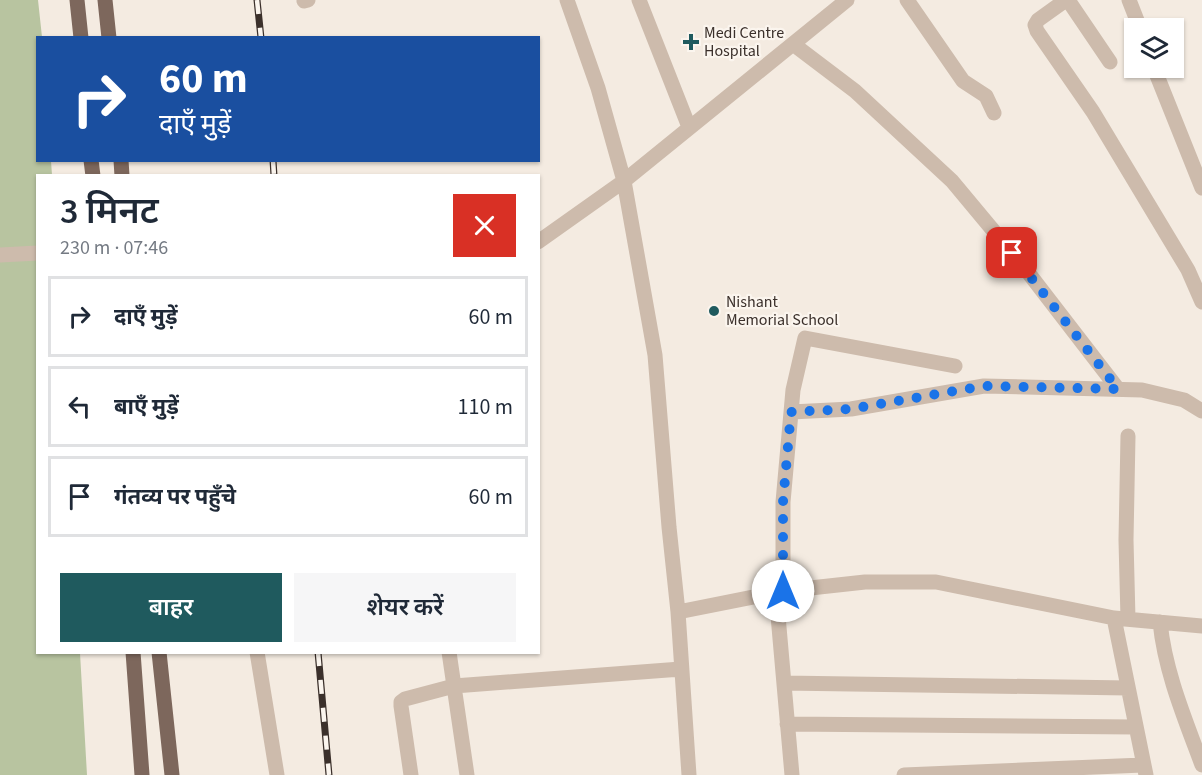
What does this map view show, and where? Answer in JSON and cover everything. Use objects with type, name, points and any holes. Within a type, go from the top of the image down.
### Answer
[{"type":"main road","points":[[77,0],[81,36]]},
{"type":"main road","points":[[105,0],[109,36]]},
{"type":"main road","points":[[133,654],[142,775]]},
{"type":"main road","points":[[159,654],[172,775]]},
{"type":"street","points":[[567,0],[598,88],[624,181],[655,355],[678,612],[689,775]]},
{"type":"street","points":[[639,0],[689,127]]},
{"type":"street","points":[[540,241],[624,181],[847,0]]},
{"type":"street","points":[[907,0],[963,81],[986,96],[994,113]]},
{"type":"street","points":[[1110,62],[1067,0],[1038,20],[1035,25],[1093,112],[1188,270],[1202,302]]},
{"type":"street","points":[[1129,0],[1136,18]]},
{"type":"street","points":[[793,44],[855,91],[952,181],[1027,271],[1118,389]]},
{"type":"street","points":[[1158,78],[1202,188]]},
{"type":"street","points":[[0,255],[36,253]]},
{"type":"street","points":[[792,775],[784,683],[780,592],[783,502],[793,390],[805,338],[955,366]]},
{"type":"street","points":[[791,412],[851,409],[984,386],[1142,390],[1184,400],[1202,411]]},
{"type":"street","points":[[904,775],[1144,770],[1128,688],[1121,618],[1126,540],[1128,436]]},
{"type":"street","points":[[678,612],[780,592],[865,582],[936,582],[1121,618],[1202,626]]},
{"type":"street","points":[[1160,622],[1162,645],[1180,706],[1202,765]]},
{"type":"street","points":[[257,654],[277,775]]},
{"type":"street","points":[[449,654],[467,775]]},
{"type":"street","points":[[411,775],[401,702],[405,699],[454,686],[681,669]]},
{"type":"street","points":[[784,683],[1128,688]]},
{"type":"street","points":[[787,724],[1136,727]]},
{"type":"green space","points":[[0,0],[38,0],[42,36],[36,36],[36,162],[51,162],[52,174],[36,174],[36,654],[80,654],[87,775],[0,775]]},
{"type":"railway","points":[[257,0],[261,36]]},
{"type":"railway","points":[[273,162],[274,174]]},
{"type":"railway","points":[[318,654],[329,775]]},
{"type":"place","name":"Medi Centre Hospital","points":[[691,42]]},
{"type":"place","name":"Nishant Memorial School","points":[[714,311]]},
{"type":"route","points":[[783,591],[783,502],[791,412],[851,409],[984,386],[1118,389],[1012,253]]}]
